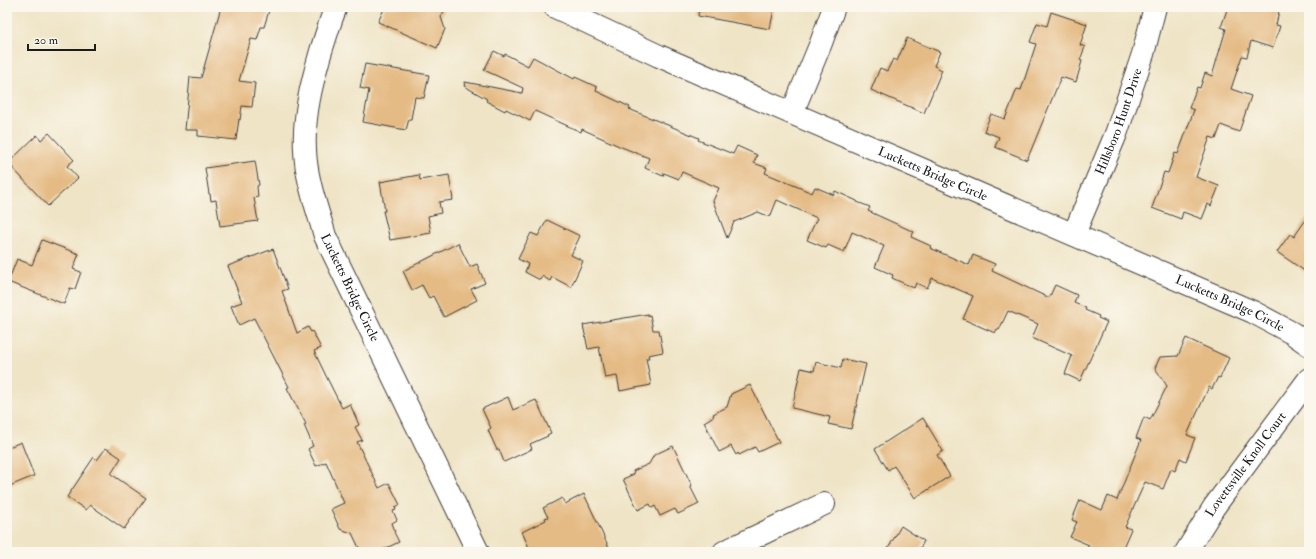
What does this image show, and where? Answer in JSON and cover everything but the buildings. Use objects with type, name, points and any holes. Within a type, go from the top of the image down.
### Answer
[{"type":"street","name":"Lucketts Bridge Circle","points":[[336,7],[331,19],[312,84],[306,117],[305,150],[312,194],[325,236],[478,552]]},
{"type":"street","name":"Lucketts Bridge Circle","points":[[555,7],[659,56],[1253,312],[1292,333],[1309,345]]},
{"type":"street","points":[[792,113],[834,7]]},
{"type":"street","name":"Hillsboro Hunt Drive","points":[[1074,234],[1116,134],[1143,54],[1155,7]]},
{"type":"street","name":"Lovettsville Knoll Court","points":[[1186,552],[1214,507],[1309,379]]},
{"type":"street","points":[[724,552],[824,504]]}]
